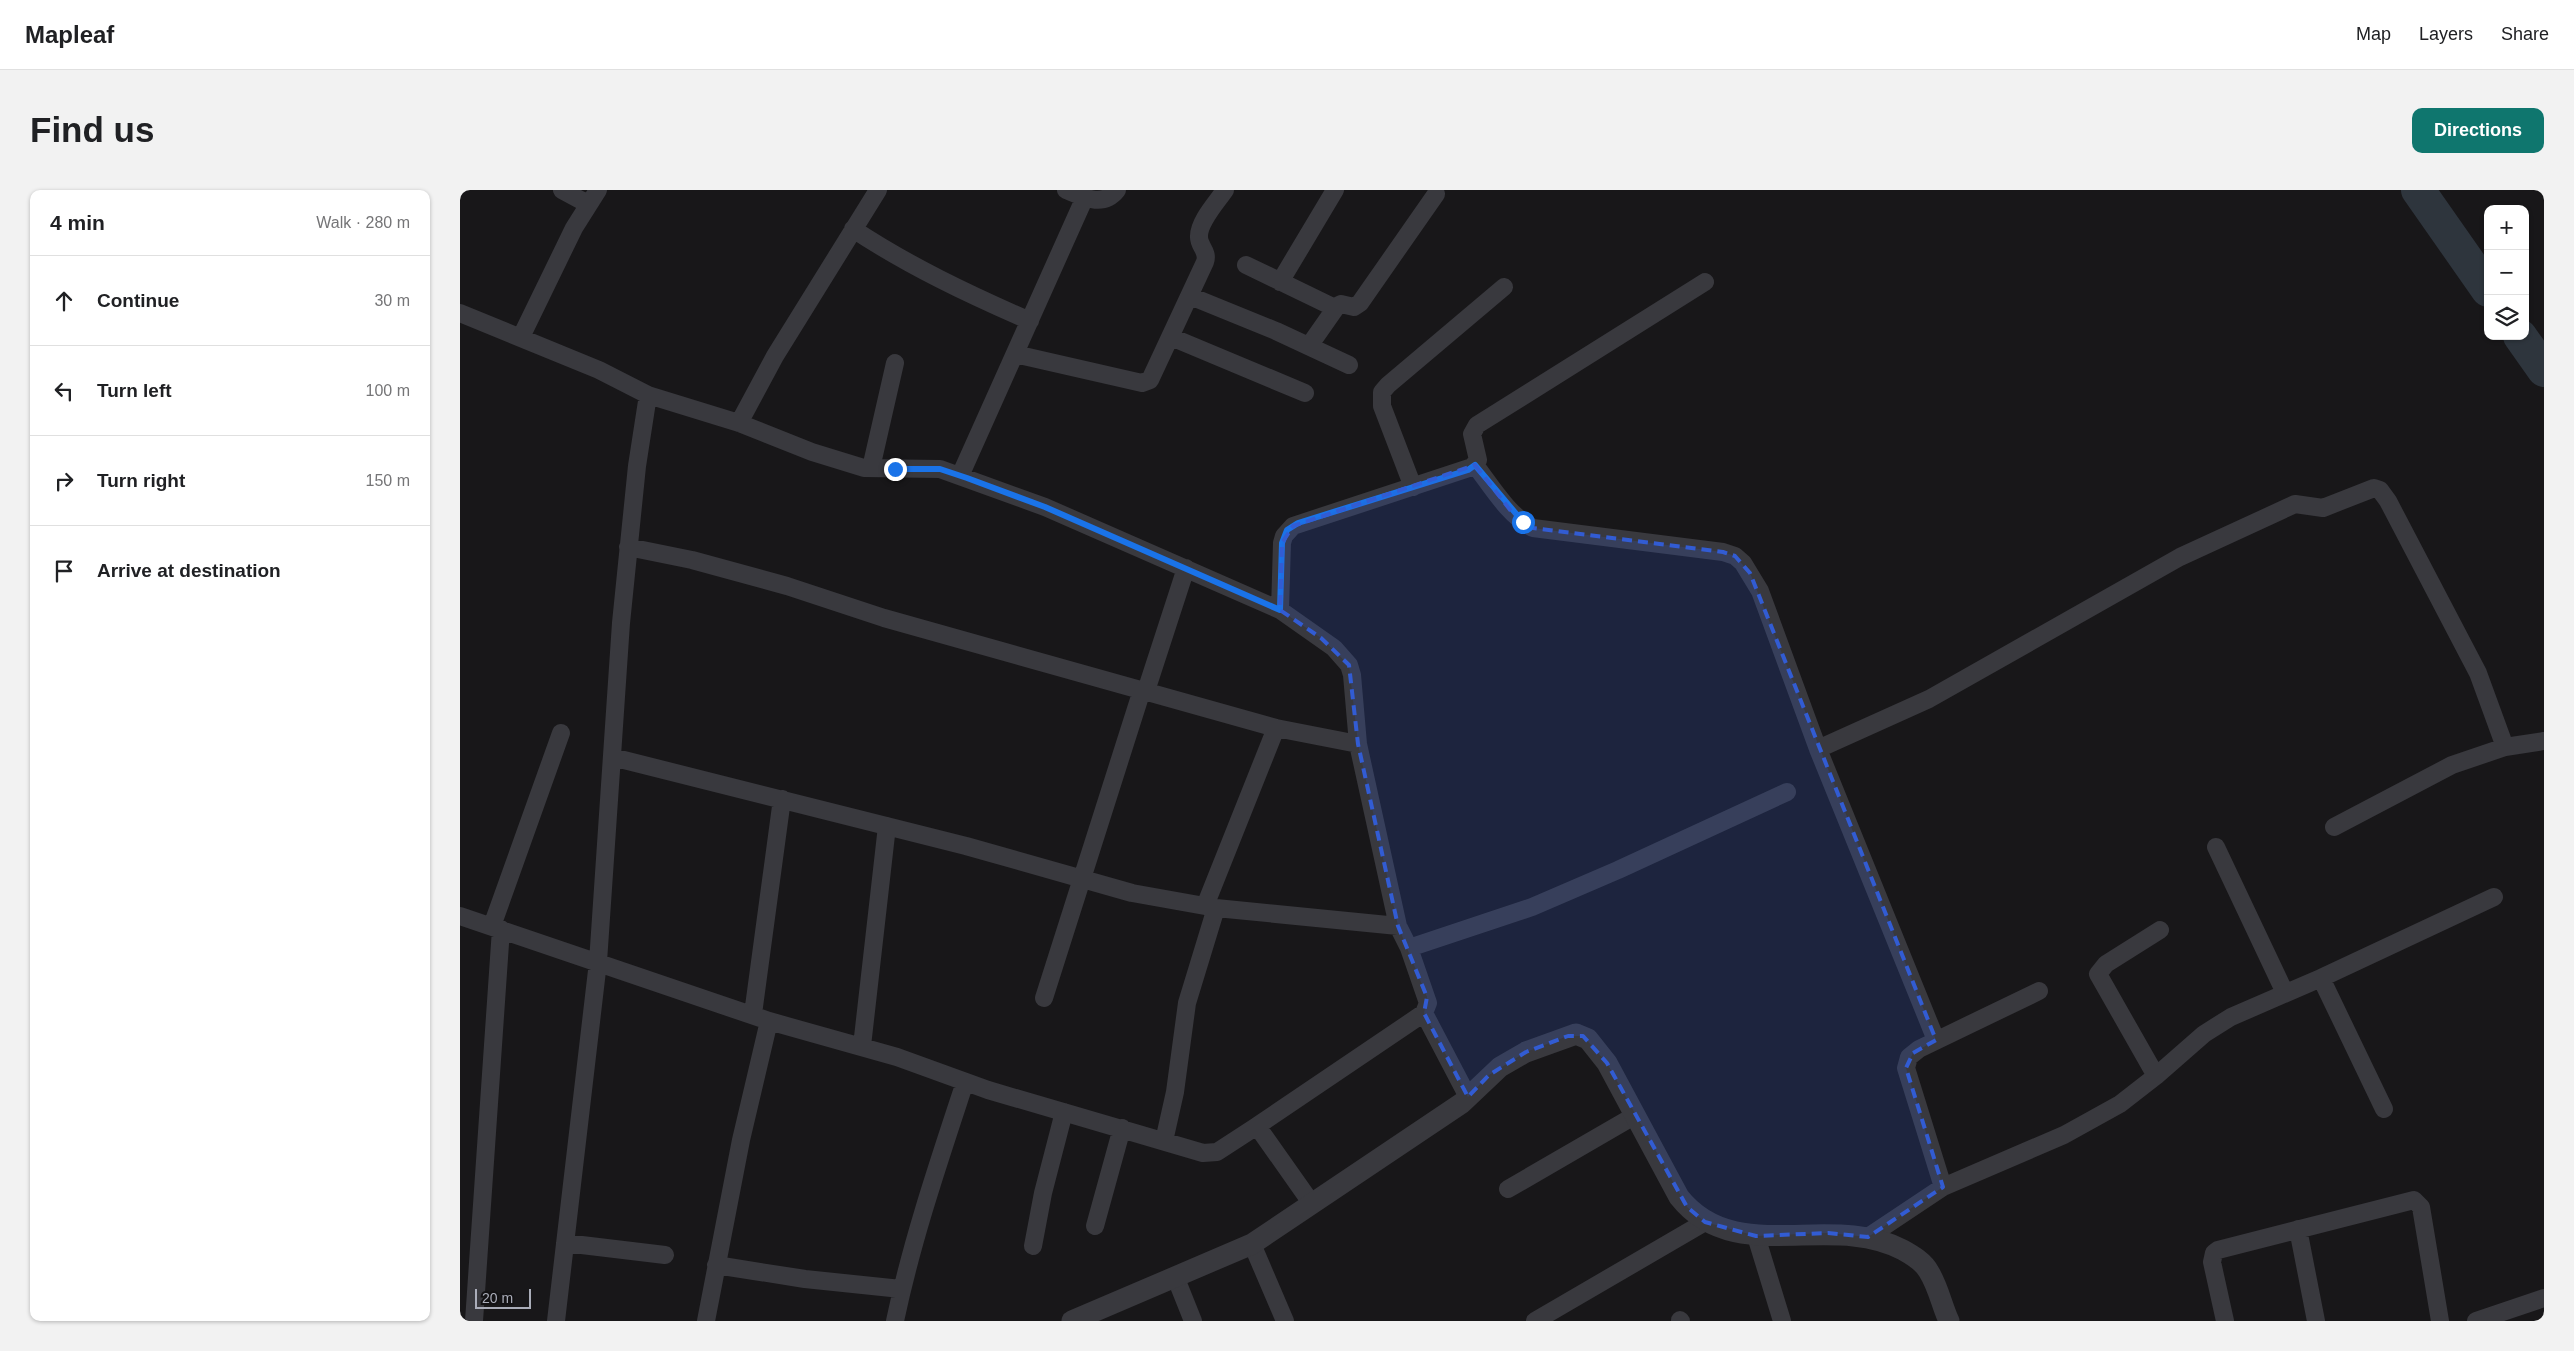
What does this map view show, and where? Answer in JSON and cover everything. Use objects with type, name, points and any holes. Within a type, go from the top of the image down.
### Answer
[{"type":"street","points":[[521,337],[593,197],[562,190]]},
{"type":"street","points":[[739,423],[775,356],[878,190]]},
{"type":"street","points":[[1066,190],[1085,198],[1100,201],[1106,200],[1117,190]]},
{"type":"street","points":[[1015,354],[1145,383],[1153,376],[1206,258],[1199,241],[1199,233],[1224,190]]},
{"type":"street","points":[[1280,282],[1335,190]]},
{"type":"street","points":[[1309,346],[1335,308],[1341,304],[1354,307],[1360,303],[1436,194]]},
{"type":"street","points":[[960,476],[1085,198]]},
{"type":"street","points":[[853,229],[889,253],[953,287],[1030,321]]},
{"type":"street","points":[[1246,265],[1335,308]]},
{"type":"street","points":[[1280,610],[1282,543],[1287,530],[1298,523],[1468,470],[1475,465],[1478,458],[1472,434],[1477,425],[1705,282]]},
{"type":"street","points":[[1413,487],[1382,406],[1382,392],[1504,286]]},
{"type":"street","points":[[1190,296],[1309,346],[1349,365]]},
{"type":"street","points":[[460,313],[599,370],[648,395],[739,423],[812,452],[871,468],[921,467],[940,469],[1045,507],[1280,610],[1321,638],[1349,665],[1358,744],[1398,926],[1409,948],[1428,1003],[1424,1013],[1257,1126],[1217,1152],[1210,1154],[965,1082],[862,1046],[761,1017],[460,916]]},
{"type":"street","points":[[1171,337],[1305,393]]},
{"type":"street","points":[[871,468],[895,363]]},
{"type":"street","points":[[556,1321],[598,962],[628,547],[636,466],[648,395]]},
{"type":"street","points":[[1475,465],[1512,511],[1523,522],[1534,528],[1723,552],[1739,559],[1760,591],[1818,749],[1936,1040]]},
{"type":"street","points":[[1818,749],[1929,699],[2180,557],[2295,504],[2323,508],[2374,488],[2380,490],[2388,501],[2478,673],[2505,747]]},
{"type":"street","points":[[628,547],[692,560],[768,581],[893,620],[1276,728],[1358,744]]},
{"type":"street","points":[[1044,998],[1080,879],[1186,568]]},
{"type":"street","points":[[1164,1141],[1176,1092],[1187,1002],[1210,907],[1276,728]]},
{"type":"street","points":[[474,1321],[497,928],[561,733]]},
{"type":"street","points":[[2334,827],[2452,765],[2505,747],[2544,742]]},
{"type":"street","points":[[612,757],[887,826],[1132,893],[1210,907],[1398,926]]},
{"type":"street","points":[[1409,948],[1532,907],[1618,870],[1787,792]]},
{"type":"street","points":[[706,1321],[761,1017],[782,799]]},
{"type":"street","points":[[862,1046],[887,826]]},
{"type":"street","points":[[2216,847],[2285,993]]},
{"type":"street","points":[[1868,1237],[1943,1187],[2064,1136],[2120,1104],[2156,1076],[2204,1034],[2231,1017],[2321,978],[2494,897]]},
{"type":"street","points":[[2156,1076],[2098,974],[2106,964],[2160,930]]},
{"type":"street","points":[[2321,978],[2384,1109]]},
{"type":"street","points":[[1943,1187],[1906,1068],[1908,1057],[1913,1052],[1936,1040],[2039,991]]},
{"type":"street","points":[[1424,1013],[1468,1097]]},
{"type":"street","points":[[1072,1321],[1252,1244],[1468,1097],[1489,1075],[1526,1052],[1576,1034],[1588,1040],[1607,1062],[1634,1116],[1679,1197],[1705,1222],[1756,1236],[1828,1233],[1868,1237],[1891,1244],[1922,1263],[1929,1272],[1949,1321]]},
{"type":"street","points":[[895,1321],[901,1289],[932,1183],[965,1082]]},
{"type":"street","points":[[1032,1246],[1043,1193],[1064,1112]]},
{"type":"street","points":[[1508,1189],[1634,1116]]},
{"type":"street","points":[[1257,1126],[1312,1204]]},
{"type":"street","points":[[1095,1226],[1122,1128]]},
{"type":"street","points":[[2225,1321],[2213,1274],[2212,1262],[2214,1253],[2223,1248],[2411,1201],[2417,1201],[2421,1207],[2440,1321]]},
{"type":"street","points":[[1535,1320],[1705,1222]]},
{"type":"street","points":[[2298,1229],[2316,1321]]},
{"type":"street","points":[[1756,1236],[1782,1321]]},
{"type":"street","points":[[565,1243],[665,1255]]},
{"type":"street","points":[[1252,1244],[1285,1321]]},
{"type":"street","points":[[716,1265],[804,1279],[901,1289]]},
{"type":"street","points":[[1175,1276],[1193,1321]]},
{"type":"street","points":[[2476,1321],[2544,1298]]},
{"type":"highlighted area","points":[[1475,465],[1511,511],[1533,528],[1723,552],[1735,556],[1750,573],[1936,1040],[1913,1053],[1906,1068],[1943,1187],[1868,1237],[1828,1233],[1756,1236],[1705,1222],[1687,1207],[1607,1063],[1583,1036],[1568,1036],[1526,1052],[1489,1075],[1468,1097],[1424,1013],[1427,997],[1398,926],[1358,744],[1349,665],[1321,638],[1280,610],[1282,543],[1293,526]]},
{"type":"waterway","points":[[2418,190],[2484,284]]},
{"type":"waterway","points":[[2523,340],[2544,370]]},
{"type":"route","points":[[895,469],[921,467],[940,469],[967,478],[1045,507],[1280,610],[1282,543],[1287,530],[1298,523],[1468,470],[1475,465],[1523,522]]}]
